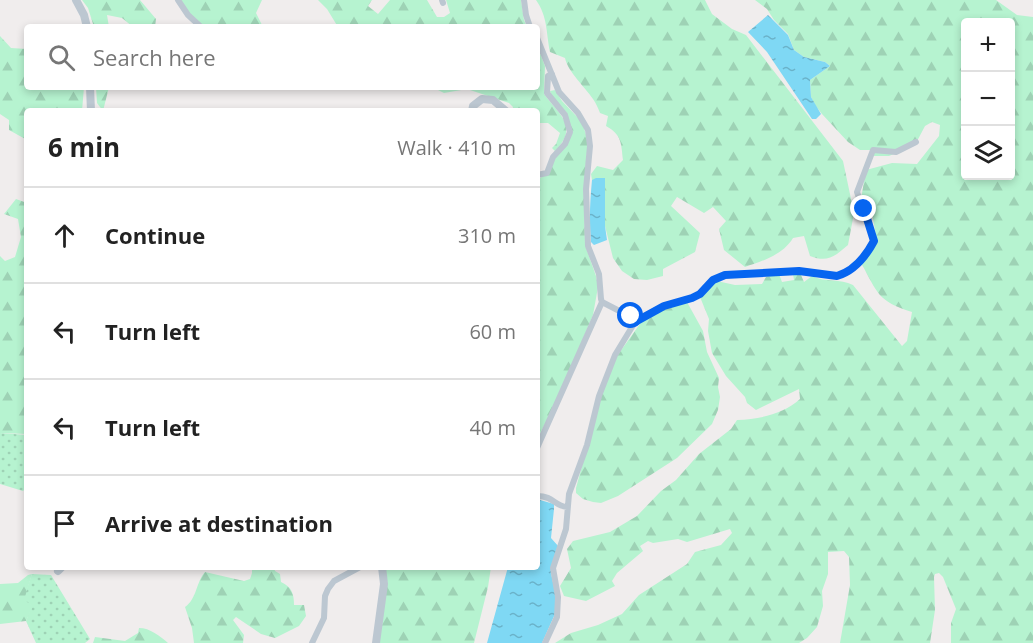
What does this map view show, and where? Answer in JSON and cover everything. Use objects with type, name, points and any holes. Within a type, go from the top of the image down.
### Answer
[{"type":"street","points":[[76,0],[86,24]]},
{"type":"street","points":[[178,0],[188,15],[198,24]]},
{"type":"street","points":[[524,0],[530,24]]},
{"type":"street","points":[[540,45],[560,92],[579,113],[588,130],[590,146],[586,189],[588,246],[599,274],[602,302],[540,441]]},
{"type":"street","points":[[540,174],[547,173],[553,158],[565,144],[570,132],[565,115],[547,93],[548,76],[552,74]]},
{"type":"street","points":[[90,90],[91,108]]},
{"type":"street","points":[[474,108],[477,102],[487,99],[500,104],[503,108]]},
{"type":"street","points":[[544,643],[557,617],[558,597],[554,568],[564,538],[569,494],[607,375],[618,349],[635,322],[664,306],[700,294],[713,280],[725,275],[799,271],[837,276],[843,274],[858,264],[874,241],[858,192],[873,150],[896,152],[916,142]]},
{"type":"street","points":[[602,302],[631,316],[635,322]]},
{"type":"street","points":[[540,496],[548,496],[561,507],[567,507]]},
{"type":"street","points":[[312,643],[324,618],[325,596],[328,589],[334,581],[354,570]]},
{"type":"street","points":[[376,643],[384,584],[382,570]]},
{"type":"green space","points":[[82,0],[140,0],[156,19],[155,24],[129,24],[122,18],[107,15],[108,24],[93,24],[88,8]]},
{"type":"green space","points":[[181,0],[262,0],[256,13],[262,24],[199,24]]},
{"type":"green space","points":[[318,0],[372,0],[368,6],[378,14],[390,0],[427,0],[437,17],[444,17],[450,13],[446,0],[521,0],[526,24],[336,24]]},
{"type":"green space","points":[[536,0],[705,0],[712,14],[732,29],[746,35],[843,161],[854,213],[848,245],[835,255],[822,259],[810,256],[804,236],[793,238],[778,253],[745,267],[724,250],[719,229],[726,221],[713,207],[704,213],[677,197],[671,206],[700,233],[695,252],[663,269],[663,276],[647,280],[634,279],[622,271],[613,258],[605,226],[605,179],[592,180],[591,174],[597,166],[613,170],[623,160],[620,140],[606,126],[608,116],[600,113],[565,58],[550,52],[545,19]]},
{"type":"green space","points":[[755,0],[996,0],[1017,15],[1033,17],[1033,643],[951,643],[951,623],[956,609],[943,577],[939,573],[934,577],[935,610],[930,643],[840,643],[850,585],[849,557],[844,551],[828,552],[828,574],[822,591],[823,606],[817,627],[799,643],[555,643],[571,633],[598,625],[622,614],[639,595],[687,564],[695,552],[721,545],[732,533],[730,529],[687,542],[678,539],[653,543],[648,541],[640,546],[643,551],[617,573],[612,581],[615,586],[586,601],[564,596],[560,586],[571,568],[567,549],[573,541],[610,532],[637,516],[661,491],[676,480],[699,454],[731,429],[737,420],[771,415],[800,399],[799,389],[756,410],[747,403],[745,397],[726,376],[712,353],[708,331],[709,319],[700,297],[717,281],[735,285],[762,284],[766,277],[779,274],[782,282],[794,280],[793,274],[801,275],[804,282],[812,276],[848,283],[853,285],[902,346],[907,341],[912,312],[885,300],[875,289],[861,263],[877,241],[872,213],[861,199],[866,170],[892,163],[917,164],[939,136],[940,125],[932,122],[925,126],[915,145],[889,156],[874,156],[870,150],[860,150],[848,142],[822,114],[811,97],[810,80],[830,66],[825,62],[804,57],[794,50],[788,34],[767,9]]},
{"type":"green space","points":[[0,36],[11,48],[24,49],[24,90],[84,90],[82,108],[24,108],[24,138],[9,130],[9,120],[0,114]]},
{"type":"green space","points":[[540,53],[545,66],[544,94],[561,115],[566,128],[566,135],[555,151],[552,148],[560,133],[548,123],[540,123],[540,108],[513,108],[509,103],[470,90],[540,90]]},
{"type":"green space","points":[[96,90],[108,90],[104,108],[97,103]]},
{"type":"green space","points":[[438,90],[461,90],[444,93]]},
{"type":"green space","points":[[555,90],[582,122],[588,141],[584,185],[585,245],[598,287],[593,315],[540,434],[540,178],[549,173],[553,159],[567,145],[567,113],[550,91]]},
{"type":"green space","points":[[16,199],[24,202],[24,434],[0,433],[0,256],[5,261],[15,257],[21,237],[18,219],[4,214]]},
{"type":"green space","points":[[687,302],[703,331],[707,352],[719,378],[720,397],[712,424],[677,458],[618,496],[601,503],[583,499],[576,493],[576,488],[601,396],[617,356],[642,321],[664,309]]},
{"type":"green space","points":[[0,433],[24,435],[24,490],[0,484]]},
{"type":"green space","points":[[252,570],[275,570],[280,574],[281,582],[292,591],[294,605],[304,605],[306,616],[299,626],[275,638],[261,634],[236,617],[233,620],[244,635],[243,643],[194,643],[185,607],[192,600],[205,572],[244,581],[250,579]]},
{"type":"green space","points":[[385,570],[491,570],[474,643],[379,643]]},
{"type":"green space","points":[[32,574],[51,575],[90,639],[85,643],[36,643],[26,621],[32,606],[23,600]]},
{"type":"green space","points":[[32,574],[24,600],[33,606],[26,621],[0,624],[0,584],[18,583]]},
{"type":"green space","points":[[139,628],[151,631],[168,643],[93,643],[95,637],[125,641],[138,633]]},
{"type":"water","points":[[768,15],[788,35],[794,50],[804,57],[825,62],[830,66],[810,80],[811,97],[821,114],[816,119],[812,119],[767,52],[748,32]]},
{"type":"water","points":[[605,178],[607,240],[594,245],[591,242],[590,211],[592,180]]},
{"type":"water","points":[[540,500],[554,504],[551,538],[559,547],[551,573],[556,596],[555,614],[542,643],[487,643],[507,570],[540,570]]},
{"type":"route","points":[[631,316],[635,322],[664,306],[692,298],[700,294],[707,284],[725,275],[799,271],[837,276],[843,274],[858,264],[874,241],[864,209]]}]
